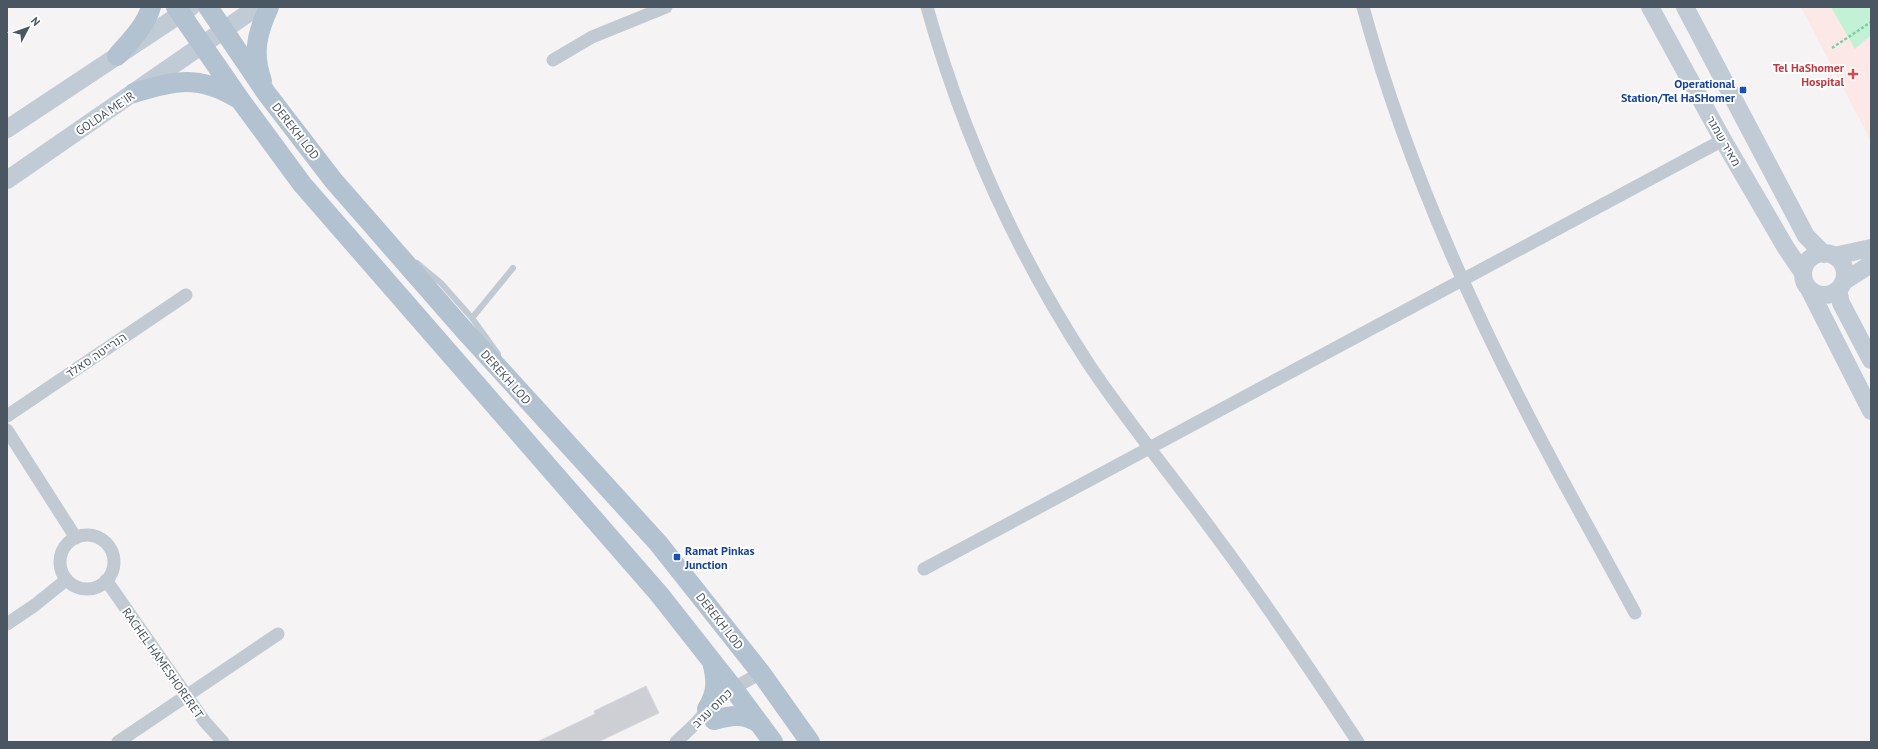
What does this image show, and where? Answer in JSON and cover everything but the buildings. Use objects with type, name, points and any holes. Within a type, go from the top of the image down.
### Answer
[{"type":"main road","points":[[117,56],[138,33],[151,7]]},
{"type":"main road","name":"DEREKH LOD","points":[[208,7],[223,32],[267,94],[333,180],[522,393],[658,543],[761,672],[810,742]]},
{"type":"main road","points":[[267,94],[256,64],[259,27],[269,7]]},
{"type":"main road","points":[[183,9],[202,46],[302,184],[659,594],[737,693],[773,742]]},
{"type":"main road","points":[[134,93],[161,84],[186,81],[204,83],[223,90],[241,101]]},
{"type":"main road","points":[[711,661],[716,684],[711,715],[743,716],[750,718],[761,725]]},
{"type":"street","name":"GOLDA ME'IR","points":[[7,180],[223,32],[257,7]]},
{"type":"street","points":[[553,60],[592,38],[666,7]]},
{"type":"street","points":[[927,7],[948,77],[971,136],[1000,203],[1069,332],[1089,364],[1148,448],[1215,534],[1243,573],[1302,657],[1358,742]]},
{"type":"street","points":[[1363,7],[1400,127],[1435,217],[1463,280],[1524,408],[1635,613]]},
{"type":"street","name":"מאיר שמגר","points":[[1650,7],[1723,140],[1806,281],[1871,411]]},
{"type":"street","points":[[1685,7],[1806,236],[1843,268],[1840,286],[1841,303],[1871,360]]},
{"type":"street","points":[[7,129],[117,56],[183,9]]},
{"type":"street","points":[[924,569],[1723,140]]},
{"type":"street","points":[[1871,248],[1829,255],[1818,254],[1807,261],[1806,281],[1814,293],[1826,295],[1871,264]]},
{"type":"street","name":"הנרייטה סאלד","points":[[7,416],[186,294]]},
{"type":"street","points":[[7,430],[76,538]]},
{"type":"street","points":[[88,535],[99,538],[107,544],[112,553],[113,564],[110,574],[106,580],[95,588],[85,589],[74,586],[66,580],[61,571],[60,560],[63,550],[69,542],[76,538],[88,535]]},
{"type":"street","points":[[7,624],[35,605],[66,580]]},
{"type":"street","name":"RACHEL HAMESHORERET","points":[[106,580],[186,696],[205,722],[223,742]]},
{"type":"street","points":[[118,742],[278,634]]},
{"type":"street","name":"כמוס עגיב","points":[[679,742],[761,672]]},
{"type":"street","name":"כמוס עגיב","points":[[676,742],[694,726],[711,715]]},
{"type":"lane","points":[[382,236],[404,251]]},
{"type":"lane","points":[[410,256],[440,283],[472,318],[503,361]]},
{"type":"lane","points":[[472,318],[513,268]]},
{"type":"lane","points":[[507,367],[522,393]]},
{"type":"path","points":[[1832,48],[1871,22]]},
{"type":"shaded area","name":"Tel HaShomer Hospital","points":[[1801,7],[1871,7],[1871,141]]},
{"type":"green space","points":[[1831,7],[1871,7],[1871,35],[1855,49]]},
{"type":"place","name":"Tel HaShomer Hospital","points":[[1853,74]]},
{"type":"place","name":"Operational Station/Tel HaSHomer","points":[[1743,90]]},
{"type":"place","name":"Ramat Pinkas Junction","points":[[677,557]]}]
